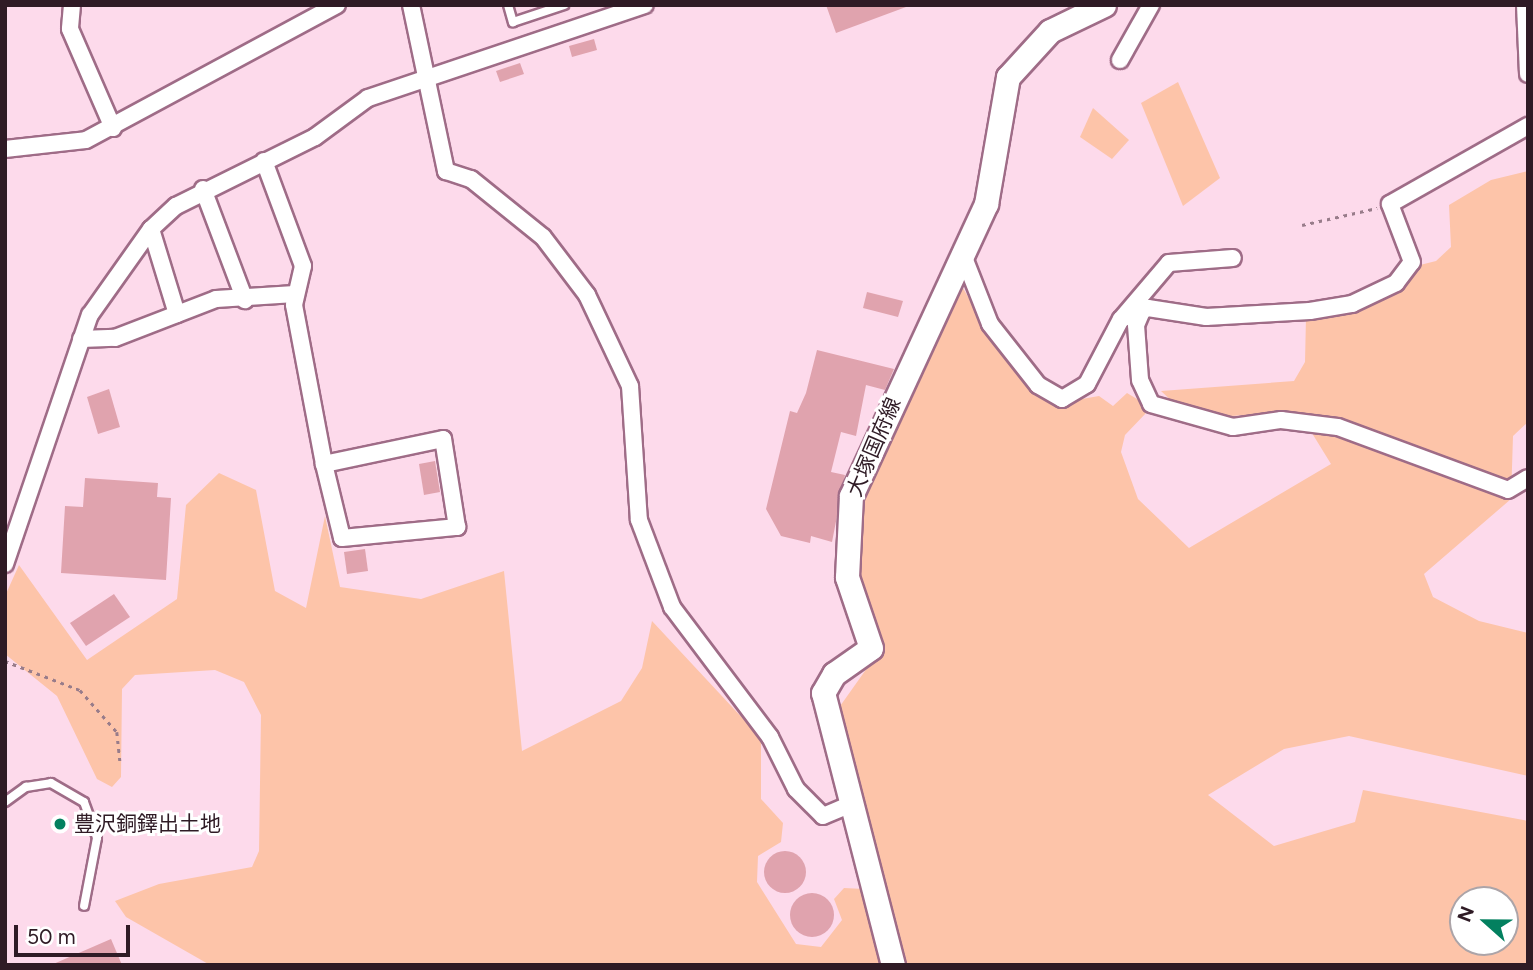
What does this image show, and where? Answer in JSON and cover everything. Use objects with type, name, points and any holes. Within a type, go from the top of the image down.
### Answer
[{"type":"main road","name":"大塚国府線","points":[[894,965],[823,693],[834,674],[872,648],[847,577],[845,524],[860,471],[986,204],[1008,77],[1051,31],[1104,5]]},
{"type":"street","points":[[72,5],[70,29],[113,128]]},
{"type":"street","points":[[5,149],[74,144],[113,128],[337,5]]},
{"type":"street","points":[[5,564],[80,339],[151,229],[202,189],[330,128],[368,98],[428,73],[645,5]]},
{"type":"street","points":[[1120,61],[1151,5]]},
{"type":"street","points":[[1525,5],[1528,74]]},
{"type":"street","points":[[414,7],[446,171],[471,179],[543,237],[587,295],[629,386],[639,520],[672,607],[769,737],[796,789],[823,816],[851,804]]},
{"type":"street","points":[[1121,319],[1158,307],[1206,317],[1352,304],[1396,283],[1412,262],[1390,204],[1528,126]]},
{"type":"street","points":[[264,161],[303,266],[295,294],[324,464],[342,538],[457,527],[443,439],[324,464]]},
{"type":"street","points":[[202,189],[245,300]]},
{"type":"street","points":[[151,229],[177,314]]},
{"type":"street","points":[[963,256],[990,324],[1038,384],[1062,399],[1087,384],[1121,319],[1169,263],[1233,258]]},
{"type":"street","points":[[80,339],[114,338],[216,299],[245,300],[295,294]]},
{"type":"street","points":[[1142,311],[1136,325],[1140,380],[1151,404],[1233,427],[1281,420],[1338,427],[1508,490],[1528,478]]},
{"type":"lane","points":[[508,5],[513,22],[564,5]]},
{"type":"lane","points":[[5,802],[26,787],[51,783],[84,802],[97,838],[84,906]]},
{"type":"path","points":[[1302,225],[1390,204]]},
{"type":"path","points":[[5,662],[79,690],[117,732],[120,762]]},
{"type":"shaded area","points":[[1178,82],[1220,178],[1183,206],[1141,103]]},
{"type":"shaded area","points":[[1093,108],[1129,140],[1112,159],[1080,137]]},
{"type":"shaded area","points":[[1528,171],[1528,422],[1513,436],[1511,499],[1424,574],[1433,597],[1479,621],[1528,633],[1528,776],[1349,736],[1284,749],[1208,795],[1274,846],[1355,822],[1363,790],[1528,821],[1528,965],[903,965],[838,709],[877,654],[854,572],[858,497],[959,281],[987,330],[1065,402],[1099,396],[1113,406],[1127,393],[1142,402],[1147,412],[1125,435],[1121,452],[1138,499],[1189,548],[1331,464],[1299,412],[1231,416],[1175,404],[1161,391],[1294,381],[1305,362],[1306,317],[1398,291],[1412,267],[1436,261],[1451,247],[1449,205],[1491,180]]},
{"type":"shaded area","points":[[219,473],[256,490],[275,591],[306,608],[325,516],[340,587],[421,599],[504,571],[522,751],[621,701],[642,668],[652,621],[761,738],[761,799],[783,823],[781,842],[758,856],[757,882],[796,944],[821,947],[842,920],[834,899],[844,888],[864,889],[885,965],[210,965],[126,917],[115,901],[159,884],[252,867],[259,851],[261,715],[244,682],[215,670],[135,675],[122,689],[121,777],[112,787],[97,779],[57,696],[5,654],[5,596],[19,565],[87,660],[177,599],[186,505]]},
{"type":"building","points":[[826,5],[906,5],[906,7],[836,33]]},
{"type":"building","points":[[594,39],[597,50],[572,57],[569,46]]},
{"type":"building","points":[[520,63],[524,74],[500,82],[496,71]]},
{"type":"building","points":[[867,292],[903,301],[898,317],[863,308]]},
{"type":"building","points":[[817,350],[894,369],[885,390],[866,385],[856,436],[841,432],[831,472],[845,475],[832,542],[811,536],[810,543],[781,536],[766,509],[790,411],[797,413],[806,393]]},
{"type":"building","points":[[109,389],[120,427],[98,434],[87,397]]},
{"type":"building","points":[[435,461],[440,492],[424,495],[419,464]]},
{"type":"building","points":[[85,478],[158,483],[157,497],[171,498],[166,580],[61,573],[65,506],[83,507]]},
{"type":"building","points":[[365,549],[368,571],[347,574],[344,552]]},
{"type":"building","points":[[114,594],[130,617],[86,646],[70,623]]},
{"type":"building","points":[[785,851],[800,857],[806,872],[800,887],[785,893],[770,887],[764,872],[770,857]]},
{"type":"building","points":[[812,893],[827,900],[834,915],[827,930],[812,937],[797,930],[790,915],[797,900]]},
{"type":"building","points":[[111,939],[122,965],[51,965]]},
{"type":"place","name":"豊沢銅鐸出土地","points":[[60,824]]}]
